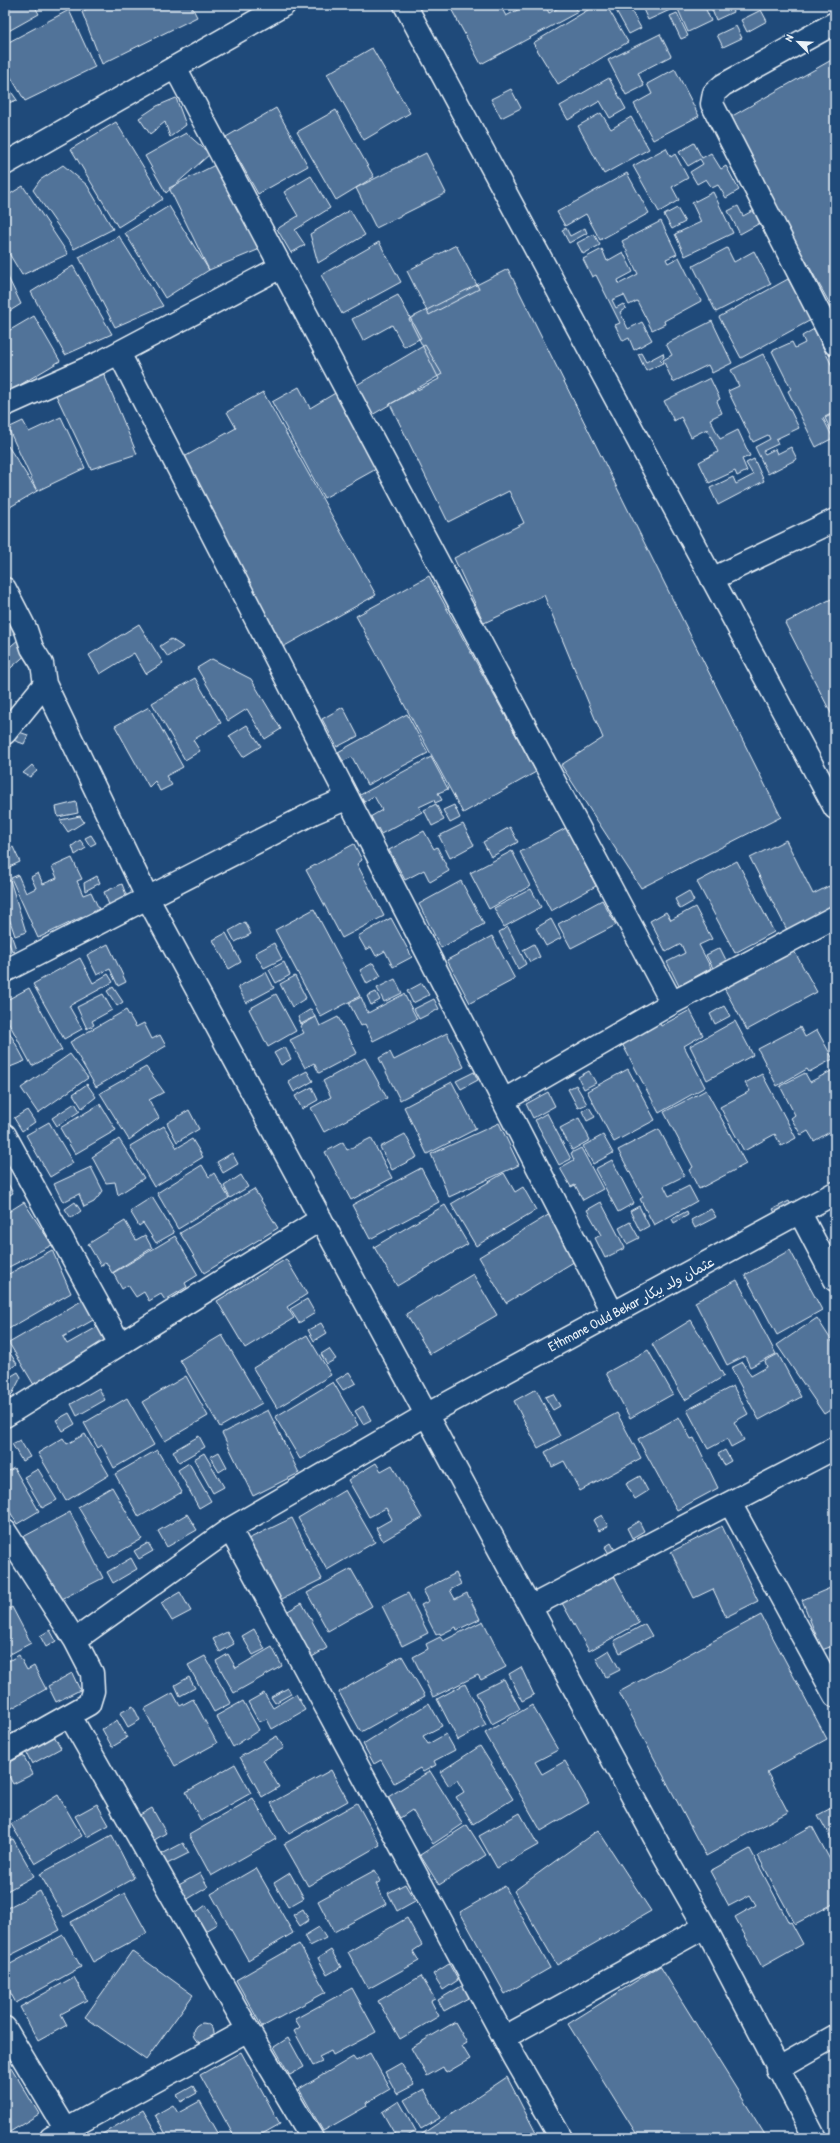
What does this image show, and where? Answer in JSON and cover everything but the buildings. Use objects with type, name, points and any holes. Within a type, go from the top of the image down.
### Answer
[{"type":"street","points":[[5,164],[284,5]]},
{"type":"street","points":[[405,5],[835,808]]},
{"type":"street","points":[[835,23],[723,85],[714,93],[712,104],[835,344]]},
{"type":"street","points":[[175,67],[672,1003]]},
{"type":"street","points":[[5,405],[119,353],[281,267]]},
{"type":"street","points":[[119,353],[613,1314]]},
{"type":"street","points":[[712,579],[835,520]]},
{"type":"street","points":[[5,589],[26,630],[32,648],[42,664],[45,684],[148,899],[530,1607],[705,1927],[777,2069],[815,2138]]},
{"type":"street","points":[[5,733],[45,684]]},
{"type":"street","points":[[5,971],[315,812],[348,798]]},
{"type":"street","points":[[504,1100],[672,1003],[835,917]]},
{"type":"street","points":[[5,1135],[120,1344]]},
{"type":"street","name":"Ethmane Ould Bekar عثمان ولد بيكار","points":[[75,1640],[230,1530],[426,1415],[835,1193]]},
{"type":"street","points":[[800,1212],[835,1280]]},
{"type":"street","points":[[5,1416],[321,1219]]},
{"type":"street","points":[[530,1607],[835,1448]]},
{"type":"street","points":[[730,1503],[835,1696]]},
{"type":"street","points":[[230,1530],[505,2036],[515,2058],[561,2138]]},
{"type":"street","points":[[5,1531],[75,1640],[92,1673],[94,1691],[89,1704],[5,1751]]},
{"type":"street","points":[[70,1716],[248,2030],[312,2138]]},
{"type":"street","points":[[505,2036],[705,1927]]},
{"type":"street","points":[[5,2028],[63,2135],[248,2030]]},
{"type":"street","points":[[777,2069],[835,2036]]}]
